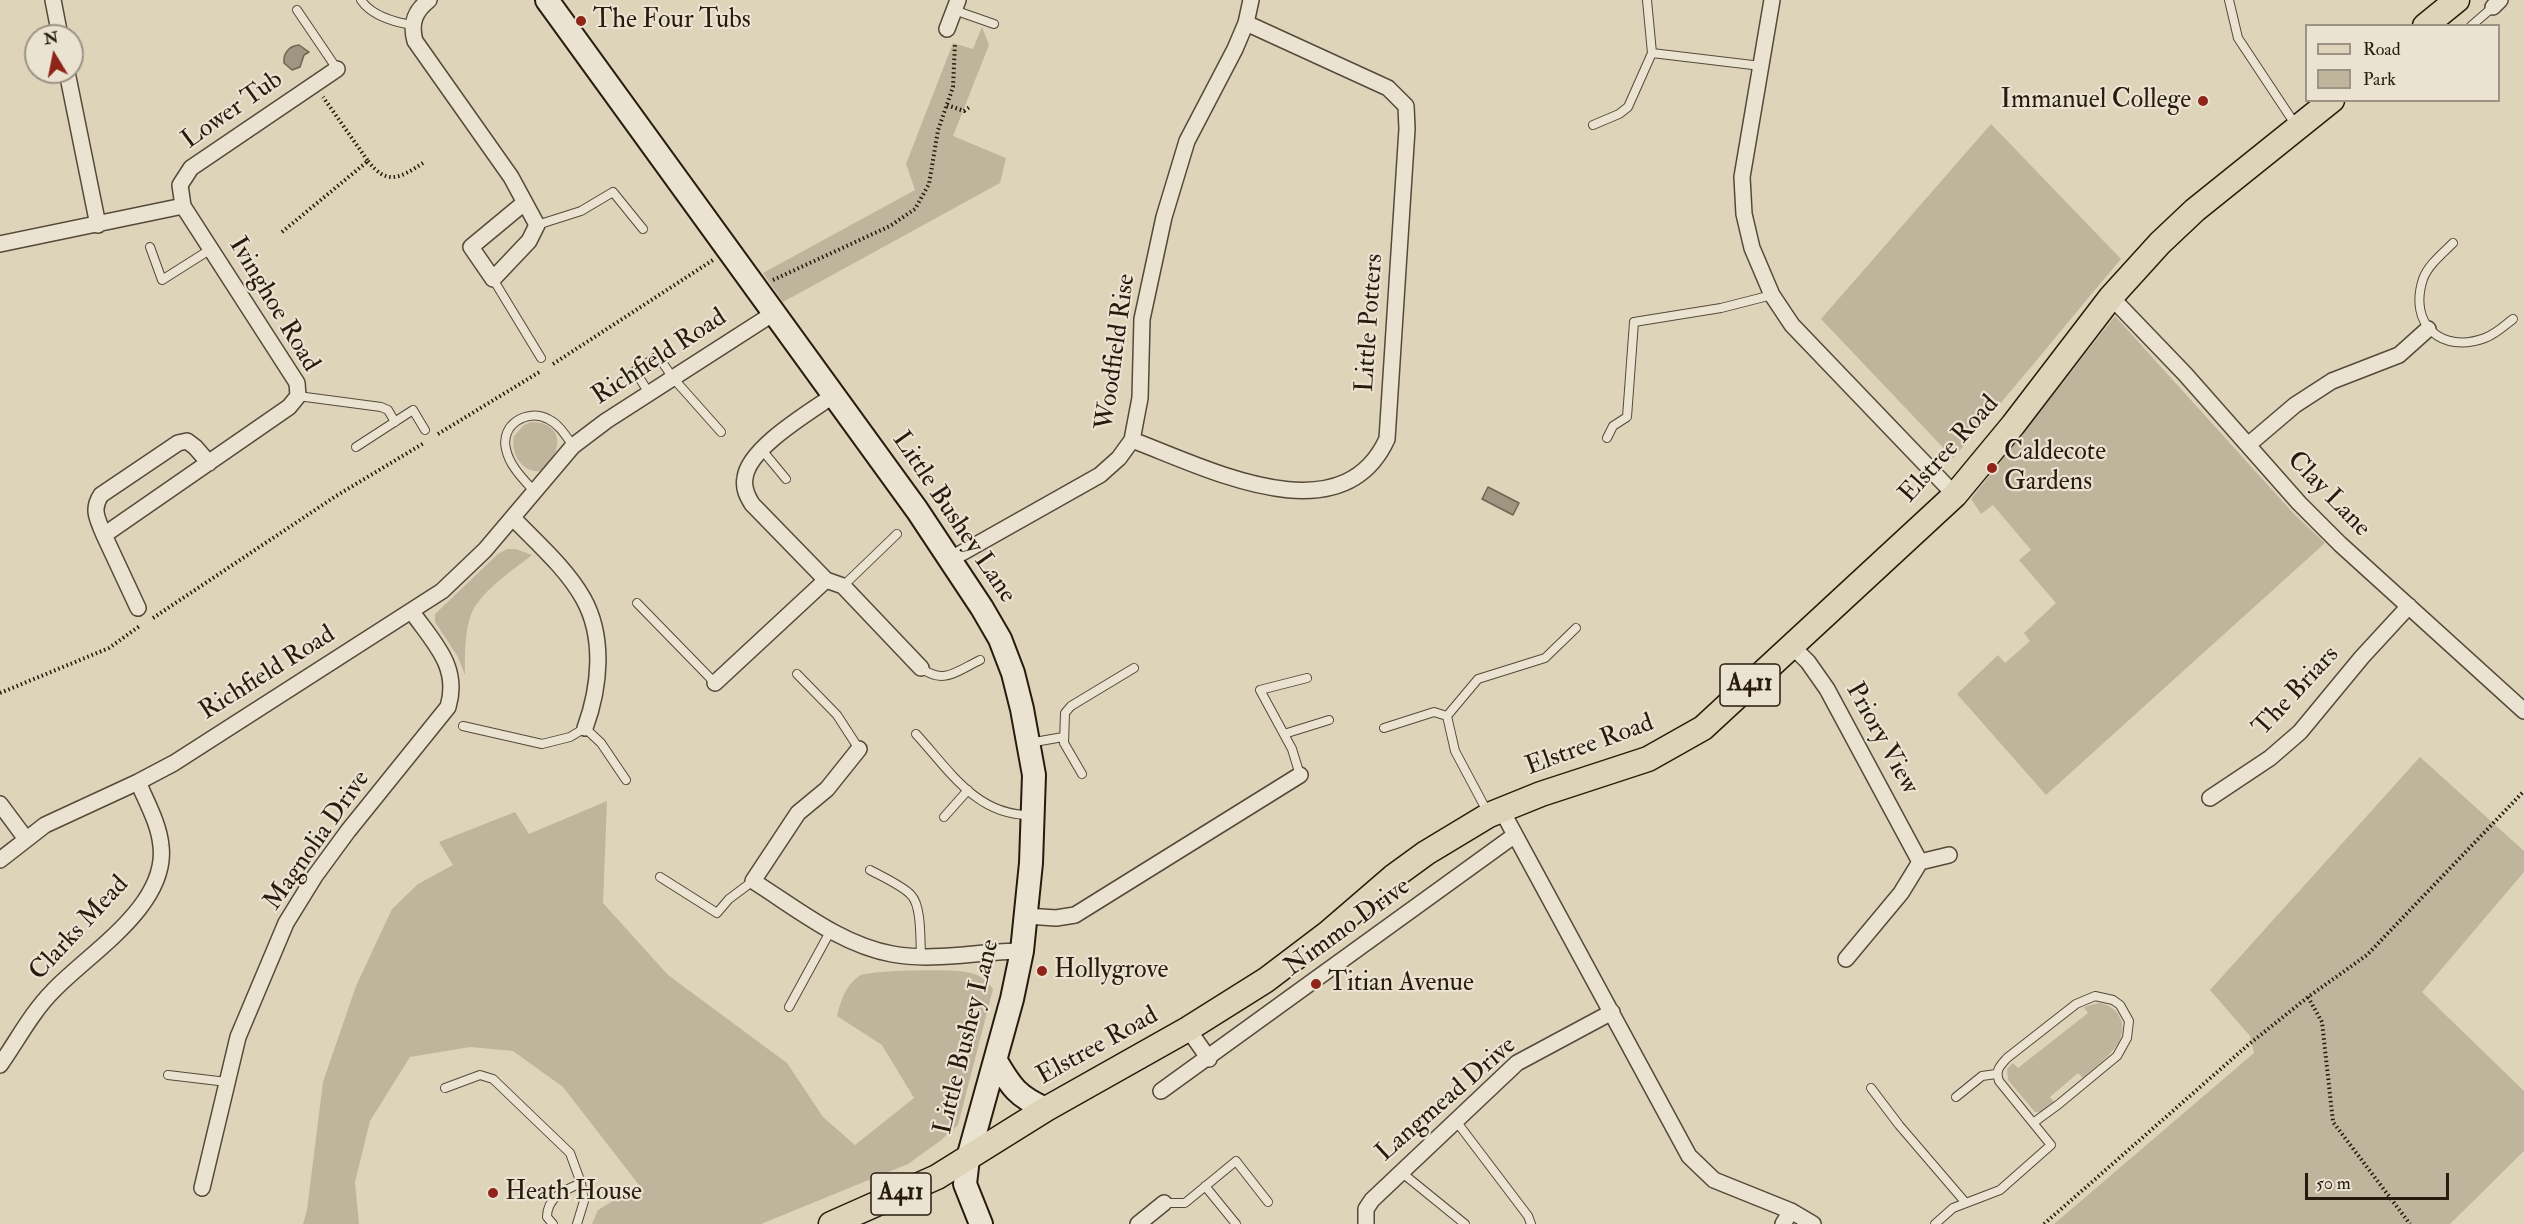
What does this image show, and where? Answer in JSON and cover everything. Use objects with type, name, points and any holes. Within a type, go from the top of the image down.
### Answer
[{"type":"main road","points":[[2428,24],[2457,0]]},
{"type":"main road","name":"Elstree Road","points":[[831,1224],[937,1177],[1046,1109],[1188,1029],[1266,980],[1426,853],[1495,812],[1648,759],[1703,728],[1955,495],[2013,425],[2111,297],[2160,243],[2195,210],[2330,102]]},
{"type":"street","points":[[52,0],[57,24]]},
{"type":"street","points":[[429,0],[418,10],[412,25],[415,41],[511,177],[537,225],[529,241],[493,279],[471,247],[524,203]]},
{"type":"street","name":"Little Bushey Lane","points":[[547,0],[951,559],[1000,639],[1013,673],[1034,775],[1034,815],[1022,951],[996,1061],[975,1127],[968,1158],[965,1184],[981,1224]]},
{"type":"street","name":"Woodfield Rise","points":[[951,559],[1100,475],[1119,458],[1132,440],[1140,398],[1142,319],[1164,217],[1187,141],[1235,49],[1246,23],[1251,0]]},
{"type":"street","points":[[1772,0],[1742,177],[1752,248],[1772,295],[1792,325],[1817,354],[1955,495]]},
{"type":"street","points":[[947,29],[956,5]]},
{"type":"street","name":"Little Potters","points":[[1132,440],[1228,476],[1298,492],[1315,492],[1329,490],[1360,476],[1372,463],[1387,439],[1407,129],[1406,106],[1388,88],[1246,23]]},
{"type":"street","name":"Lower Tub","points":[[183,206],[180,185],[191,168],[337,69]]},
{"type":"street","points":[[69,84],[98,225]]},
{"type":"street","points":[[0,244],[183,206]]},
{"type":"street","name":"Ivinghoe Road","points":[[104,535],[289,407],[298,396],[297,383],[183,206]]},
{"type":"street","name":"Clay Lane","points":[[2111,297],[2186,374],[2299,503],[2524,711]]},
{"type":"street","name":"Richfield Road","points":[[0,860],[45,825],[174,763],[442,591],[485,550],[573,446],[591,431],[774,313]]},
{"type":"street","points":[[2248,445],[2295,405],[2332,381],[2399,355],[2428,329]]},
{"type":"street","points":[[834,395],[788,427],[762,450],[748,467],[745,477],[747,495],[752,504],[826,580],[843,586],[921,669]]},
{"type":"street","points":[[138,608],[94,511],[95,503],[101,495],[177,443],[187,441],[209,463]]},
{"type":"street","points":[[513,518],[564,572],[583,598],[593,622],[598,644],[597,680],[592,710],[585,728]]},
{"type":"street","points":[[715,683],[826,580]]},
{"type":"street","name":"The Briars","points":[[2210,798],[2270,758],[2300,732],[2362,657],[2409,606]]},
{"type":"street","name":"Magnolia Drive","points":[[202,1188],[238,1037],[286,923],[315,876],[348,831],[448,707],[452,692],[447,663],[412,612]]},
{"type":"street","name":"Priory View","points":[[1791,645],[1808,662],[1827,689],[1920,862]]},
{"type":"street","points":[[859,749],[827,789],[798,813],[753,881],[831,930],[864,947],[893,954],[921,956],[1022,951]]},
{"type":"street","points":[[1026,916],[1056,918],[1075,915],[1300,775]]},
{"type":"street","name":"Clarks Mead","points":[[0,1065],[51,993],[125,924],[148,898],[159,870],[161,848],[154,817],[138,782]]},
{"type":"street","points":[[0,804],[26,839]]},
{"type":"street","points":[[1495,812],[1515,835],[1689,1156],[1714,1180],[1787,1218],[1813,1224]]},
{"type":"street","name":"Nimmo Drive","points":[[1161,1091],[1209,1059],[1515,835]]},
{"type":"street","points":[[1846,959],[1901,893],[1920,862],[1949,855]]},
{"type":"street","name":"Langmead Drive","points":[[1366,1224],[1366,1209],[1372,1200],[1455,1119],[1517,1063],[1612,1012]]},
{"type":"street","points":[[1188,1029],[1209,1059]]},
{"type":"street","points":[[996,1061],[1014,1090],[1028,1101],[1046,1109]]},
{"type":"street","points":[[1138,1224],[1164,1203]]},
{"type":"lane","points":[[361,0],[367,10],[396,22],[412,25]]},
{"type":"lane","points":[[1593,125],[1619,114],[1628,107],[1652,53],[1647,0]]},
{"type":"lane","points":[[2229,0],[2238,38],[2298,128]]},
{"type":"lane","points":[[2473,24],[2496,3]]},
{"type":"lane","points":[[956,5],[994,24]]},
{"type":"lane","points":[[297,10],[337,69]]},
{"type":"lane","points":[[1652,53],[1761,67]]},
{"type":"lane","points":[[537,225],[581,211],[613,192],[643,229]]},
{"type":"lane","points":[[2453,243],[2432,264],[2423,278],[2420,310],[2428,329],[2444,340],[2464,342],[2487,337],[2513,320]]},
{"type":"lane","points":[[150,247],[162,280],[211,249]]},
{"type":"lane","points":[[493,279],[541,358]]},
{"type":"lane","points":[[1607,438],[1613,426],[1627,417],[1634,322],[1721,308],[1772,295]]},
{"type":"lane","points":[[650,393],[635,371],[658,356],[673,378],[722,432]]},
{"type":"lane","points":[[298,396],[381,407],[388,410],[394,422]]},
{"type":"lane","points":[[356,447],[413,410],[426,430]]},
{"type":"lane","points":[[534,491],[516,469],[505,447],[507,431],[513,423],[531,416],[549,419],[559,427],[573,446]]},
{"type":"lane","points":[[762,450],[786,479]]},
{"type":"lane","points":[[843,586],[897,534]]},
{"type":"lane","points":[[637,603],[715,683]]},
{"type":"lane","points":[[1447,716],[1478,679],[1545,658],[1576,628]]},
{"type":"lane","points":[[921,669],[937,677],[944,677],[980,660]]},
{"type":"lane","points":[[1082,774],[1064,743],[1065,713],[1071,706],[1134,668]]},
{"type":"lane","points":[[797,674],[837,715],[859,749]]},
{"type":"lane","points":[[1300,775],[1292,749],[1260,690],[1307,678]]},
{"type":"lane","points":[[1384,728],[1434,712],[1447,716]]},
{"type":"lane","points":[[1447,716],[1455,752],[1495,812]]},
{"type":"lane","points":[[1284,734],[1329,720]]},
{"type":"lane","points":[[463,726],[542,744],[570,737],[585,728],[601,743],[626,780]]},
{"type":"lane","points":[[916,734],[977,800],[997,811],[1016,815],[1034,815]]},
{"type":"lane","points":[[1029,743],[1063,737]]},
{"type":"lane","points":[[944,817],[968,790]]},
{"type":"lane","points":[[870,870],[911,894],[918,913],[921,956]]},
{"type":"lane","points":[[660,877],[717,913],[729,898],[753,881]]},
{"type":"lane","points":[[789,1007],[831,930]]},
{"type":"lane","points":[[1935,1224],[1953,1208],[1965,1202],[1990,1196],[2000,1190],[2051,1145],[2033,1123],[1999,1081],[1996,1074],[1998,1068],[2007,1058],[2076,1004],[2095,996],[2106,997],[2120,1005],[2128,1021],[2129,1030],[2116,1056],[2033,1123]]},
{"type":"lane","points":[[1956,1098],[1982,1076],[1996,1074]]},
{"type":"lane","points":[[168,1075],[227,1082]]},
{"type":"lane","points":[[445,1088],[480,1075],[493,1079],[570,1153],[581,1183],[584,1202],[577,1224]]},
{"type":"lane","points":[[1871,1088],[1899,1125],[1965,1202]]},
{"type":"lane","points":[[1455,1119],[1528,1216],[1531,1224]]},
{"type":"lane","points":[[1164,1203],[1185,1203],[1236,1161],[1268,1202]]},
{"type":"lane","points":[[1400,1171],[1465,1224]]},
{"type":"lane","points":[[553,1224],[547,1218],[550,1204],[557,1195],[581,1183]]},
{"type":"lane","points":[[1205,1186],[1236,1224]]},
{"type":"path","points":[[760,293],[773,280],[890,226],[915,209],[929,184],[938,130],[953,87],[956,41],[947,29]]},
{"type":"path","points":[[314,85],[368,161],[384,175],[403,176],[423,163]]},
{"type":"path","points":[[947,105],[964,111],[970,106]]},
{"type":"path","points":[[282,232],[368,161]]},
{"type":"path","points":[[0,693],[109,648],[190,591],[336,496],[551,365],[729,250]]},
{"type":"path","points":[[2044,1224],[2248,1045],[2367,955],[2524,792]]},
{"type":"path","points":[[2308,998],[2322,1022],[2333,1122],[2410,1224]]},
{"type":"green space","points":[[982,27],[989,45],[953,136],[1006,158],[1000,183],[783,302],[763,273],[915,190],[906,164],[953,43],[973,49]]},
{"type":"green space","points":[[1991,124],[2121,259],[1953,458],[1821,319]]},
{"type":"green space","points":[[2115,316],[2294,514],[2325,543],[2046,795],[1957,694],[1998,655],[2005,663],[2030,641],[2024,633],[2056,603],[2019,560],[2031,550],[1993,505],[1981,514],[1971,499]]},
{"type":"green space","points":[[531,422],[542,423],[550,427],[557,440],[554,456],[540,471],[528,469],[523,465],[514,449],[514,436],[524,425]]},
{"type":"green space","points":[[507,549],[516,549],[532,555],[495,584],[472,612],[467,629],[465,675],[458,657],[435,622],[435,614],[498,554]]},
{"type":"green space","points":[[2420,757],[2524,851],[2524,872],[2422,992],[2524,1091],[2524,1151],[2450,1224],[2054,1224],[2254,1053],[2250,1036],[2210,990]]},
{"type":"green space","points":[[607,801],[603,903],[668,975],[787,1063],[823,1117],[855,1145],[914,1098],[882,1045],[837,1016],[850,984],[859,976],[866,974],[929,970],[966,972],[988,982],[993,989],[958,1125],[908,1164],[761,1224],[592,1224],[598,1210],[639,1185],[563,1087],[513,1051],[470,1047],[410,1057],[370,1121],[355,1182],[359,1224],[303,1224],[307,1210],[323,1082],[356,986],[392,909],[418,884],[453,865],[439,842],[515,812],[529,834]]},
{"type":"green space","points":[[2099,1003],[2112,1008],[2117,1013],[2121,1020],[2121,1038],[2104,1060],[2083,1078],[2078,1073],[2050,1097],[2054,1102],[2043,1112],[2035,1112],[2008,1080],[2007,1069],[2013,1063],[2018,1068],[2088,1013],[2084,1007]]},
{"type":"shaded area","points":[[299,45],[309,52],[304,55],[300,67],[292,70],[284,63],[285,56],[290,48]]},
{"type":"shaded area","points":[[1488,487],[1519,503],[1513,515],[1482,499]]},
{"type":"place","name":"The Four Tubs","points":[[581,21]]},
{"type":"place","name":"Immanuel College","points":[[2203,101]]},
{"type":"place","name":"Caldecote Gardens","points":[[1992,468]]},
{"type":"place","name":"Hollygrove","points":[[1042,971]]},
{"type":"place","name":"Titian Avenue","points":[[1316,984]]},
{"type":"place","name":"Heath House","points":[[493,1193]]}]
